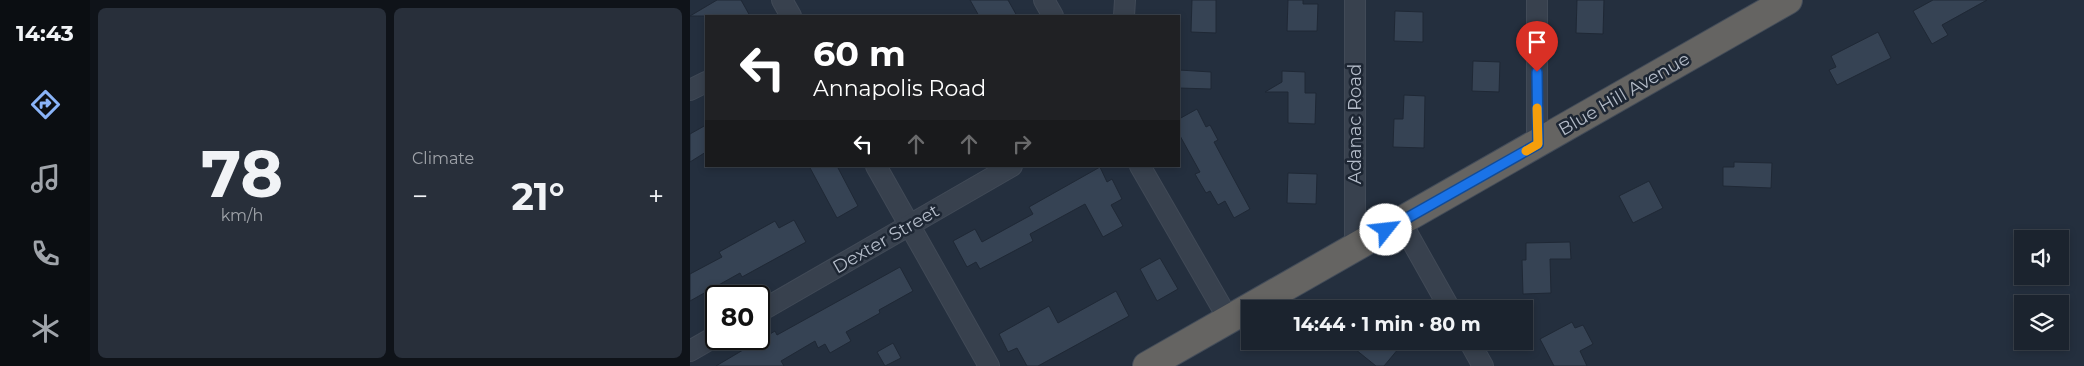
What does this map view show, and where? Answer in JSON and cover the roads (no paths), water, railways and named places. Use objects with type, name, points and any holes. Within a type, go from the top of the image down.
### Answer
[{"type":"highway","name":"Blue Hill Avenue","points":[[1147,366],[1788,0]]},
{"type":"street","points":[[782,0],[790,15]]},
{"type":"street","points":[[1044,0],[1052,15]]},
{"type":"street","points":[[1124,15],[1125,0]]},
{"type":"street","name":"Adanac Road","points":[[1354,0],[1355,248]]},
{"type":"street","points":[[1537,0],[1538,144]]},
{"type":"street","points":[[690,90],[705,82]]},
{"type":"street","points":[[877,167],[989,366]]},
{"type":"street","name":"Dexter Street","points":[[770,306],[1010,167]]},
{"type":"street","points":[[1141,167],[1228,320]]},
{"type":"street","points":[[1401,222],[1445,300]]},
{"type":"street","points":[[690,351],[705,342]]},
{"type":"street","points":[[1474,350],[1483,366]]}]
